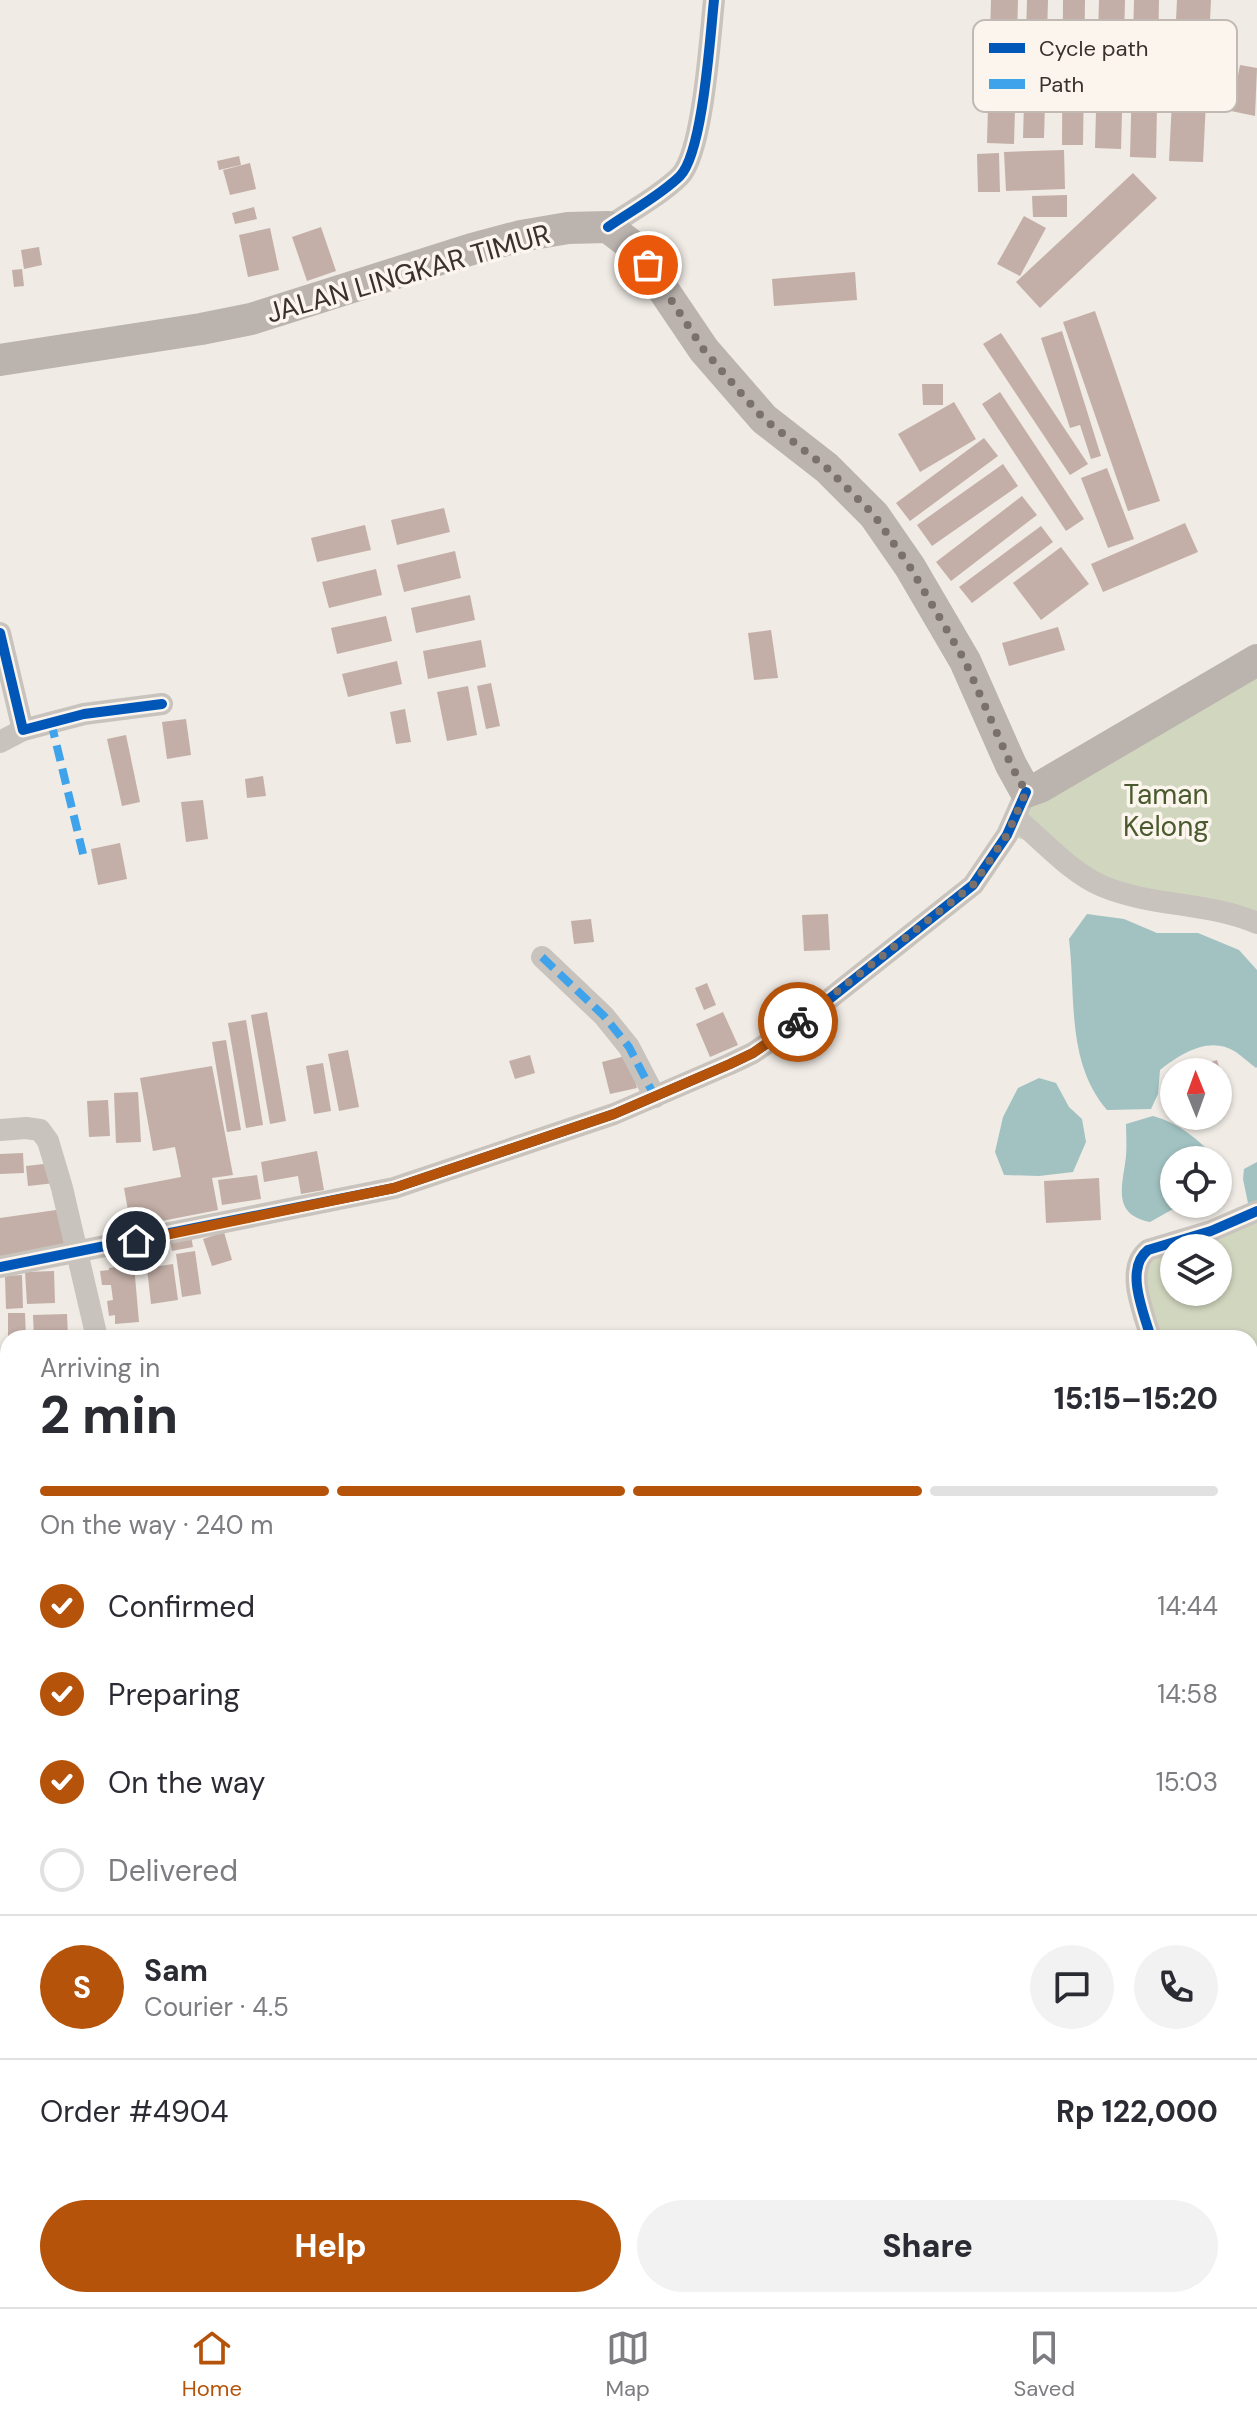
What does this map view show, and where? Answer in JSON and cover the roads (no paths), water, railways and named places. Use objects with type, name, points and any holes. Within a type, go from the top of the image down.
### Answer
[{"type":"main road","name":"JALAN LINGKAR TIMUR","points":[[0,360],[251,319],[521,236],[568,228],[608,227]]},
{"type":"main road","points":[[608,227],[635,248],[704,350],[764,419],[827,468],[874,515],[910,567],[965,661],[1011,765],[1021,805],[1040,787],[1257,660]]},
{"type":"street","points":[[608,227],[669,185],[682,174],[689,160],[702,109],[714,0]]},
{"type":"street","points":[[0,633],[23,730]]},
{"type":"street","points":[[0,742],[23,730],[84,714],[162,704]]},
{"type":"street","points":[[0,1267],[394,1188],[614,1114],[753,1053],[818,1008],[973,885],[1007,835],[1021,805],[1084,876],[1103,886],[1163,903],[1241,916],[1257,923]]},
{"type":"street","points":[[542,957],[604,1016],[629,1047],[655,1097]]},
{"type":"street","points":[[0,1130],[40,1130],[48,1141],[95,1330]]},
{"type":"street","points":[[1149,1330],[1139,1295],[1137,1272],[1141,1256],[1148,1250],[1211,1231],[1257,1211]]},
{"type":"water","points":[[1087,914],[1124,919],[1157,933],[1198,933],[1239,950],[1257,970],[1257,1067],[1236,1052],[1216,1045],[1196,1049],[1177,1058],[1160,1058],[1158,1094],[1151,1109],[1107,1110],[1094,1091],[1079,1050],[1069,939]]},
{"type":"water","points":[[1039,1078],[1056,1083],[1069,1107],[1082,1119],[1086,1142],[1073,1172],[1039,1176],[1004,1175],[995,1152],[1003,1117],[1018,1088]]},
{"type":"water","points":[[1153,1116],[1160,1119],[1160,1130],[1183,1130],[1203,1146],[1160,1146],[1160,1216],[1150,1222],[1129,1212],[1122,1197],[1126,1124]]},
{"type":"water","points":[[1257,1162],[1257,1205],[1249,1208],[1244,1169]]},
{"type":"park label","name":"Taman Kelong","points":[[1166,810]]}]
